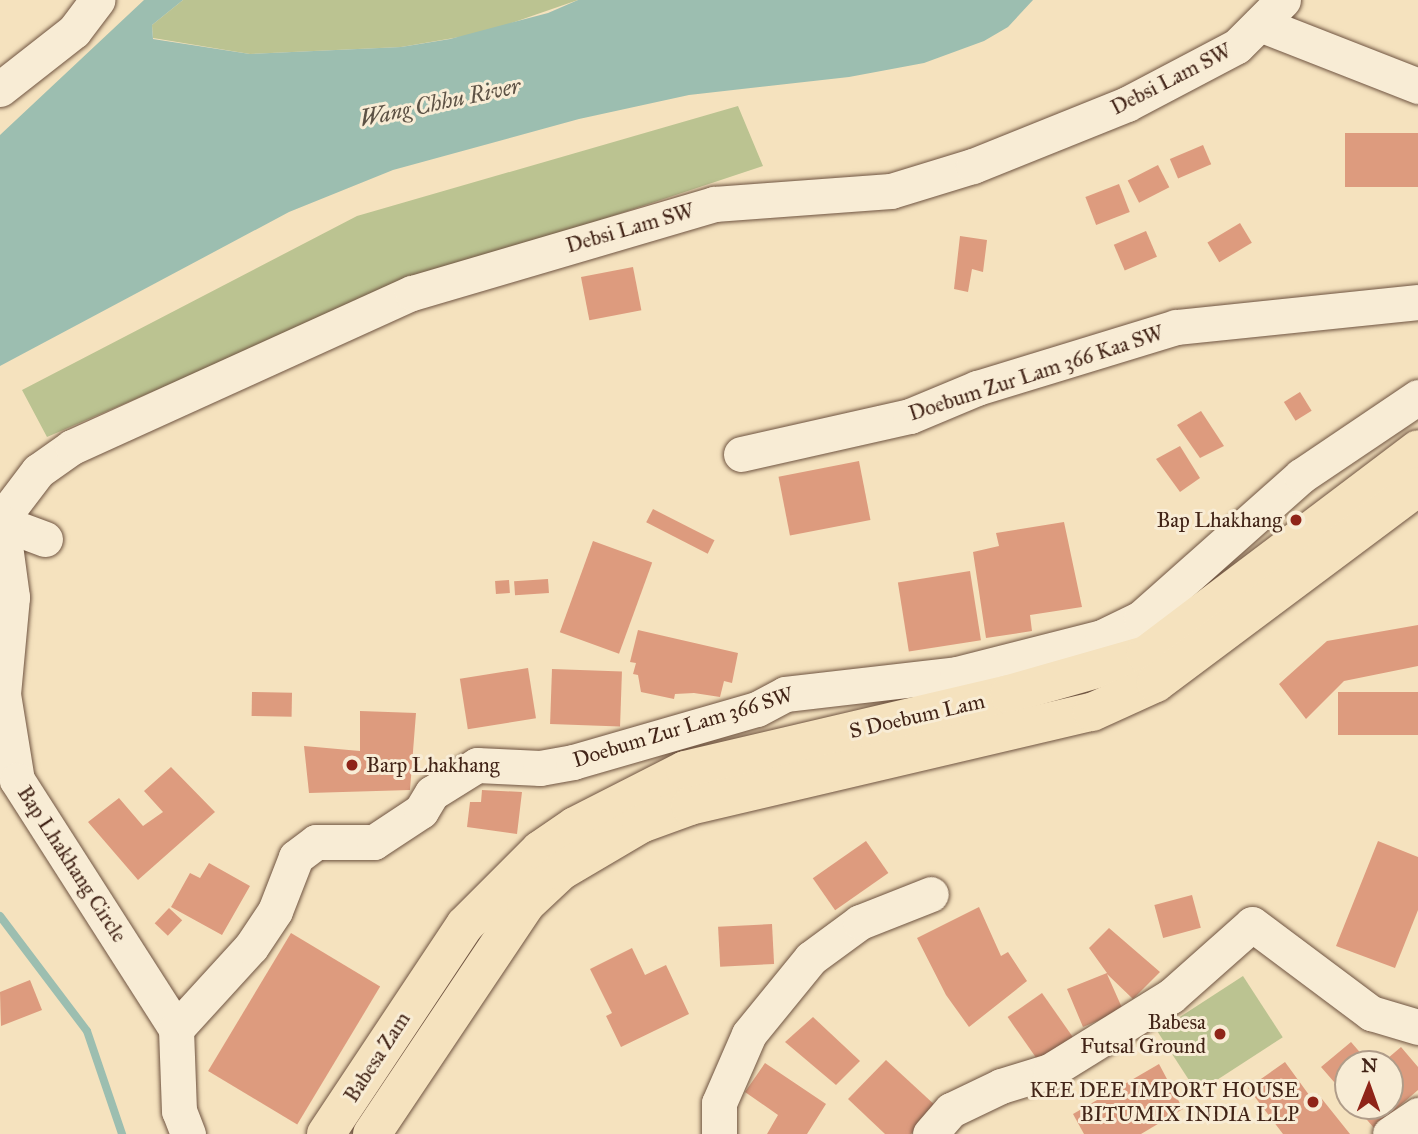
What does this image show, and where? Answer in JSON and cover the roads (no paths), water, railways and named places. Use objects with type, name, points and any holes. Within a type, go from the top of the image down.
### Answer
[{"type":"highway","name":"S Doebum Lam","points":[[427,981],[465,925],[540,850],[575,826],[687,788],[1146,655],[1418,449]]},
{"type":"highway","name":"S Doebum Lam","points":[[461,1000],[526,904],[561,871],[641,824],[687,788],[1092,712],[1156,684],[1418,487]]},
{"type":"highway","name":"Babesa Zam","points":[[326,1134],[427,981]]},
{"type":"highway","name":"Babesa Zam","points":[[372,1134],[461,1000]]},
{"type":"street","points":[[0,89],[75,31],[97,0]]},
{"type":"street","points":[[1272,12],[1418,86]]},
{"type":"street","name":"Debsi Lam SW","points":[[1,522],[38,471],[72,447],[412,293],[714,204],[891,191],[973,166],[1127,104],[1237,46],[1272,12]]},
{"type":"street","name":"Doebum Zur Lam 366 Kaa SW","points":[[741,454],[911,416],[977,388],[1175,327],[1418,302]]},
{"type":"street","name":"Doebum Zur Lam 366 SW","points":[[176,1029],[251,947],[275,911],[296,857],[316,842],[374,842],[421,811],[432,793],[477,765],[540,768],[573,762],[757,709],[785,694],[957,674],[1102,637],[1141,618],[1301,476],[1418,397]]},
{"type":"street","points":[[1,522],[45,539]]},
{"type":"street","name":"Bap Lhakhang Circle","points":[[1,522],[12,597],[3,694],[17,780],[176,1029]]},
{"type":"street","points":[[719,1134],[719,1103],[749,1034],[811,958],[860,922],[931,894]]},
{"type":"street","points":[[930,1134],[951,1110],[1001,1086],[1050,1071],[1171,996],[1252,924],[1371,1013],[1418,1027]]},
{"type":"street","points":[[176,1029],[179,1111],[188,1134]]},
{"type":"street","points":[[1390,1134],[1418,1115]]},
{"type":"water","name":"Wang Chhu River","points":[[144,0],[183,0],[152,25],[153,39],[250,54],[401,47],[450,39],[548,13],[578,0],[1033,0],[1008,27],[984,41],[924,63],[849,77],[689,95],[579,119],[393,170],[289,212],[0,366],[0,135]]},
{"type":"waterway","points":[[0,916],[87,1031],[122,1134]]},
{"type":"place","name":"Bap Lhakhang","points":[[1296,520]]},
{"type":"place","name":"Barp Lhakhang","points":[[352,765]]},
{"type":"place","name":"Babesa Futsal Ground","points":[[1220,1034]]},
{"type":"place","name":"KEE DEE IMPORT HOUSE BITUMIX INDIA LLP","points":[[1313,1102]]}]
